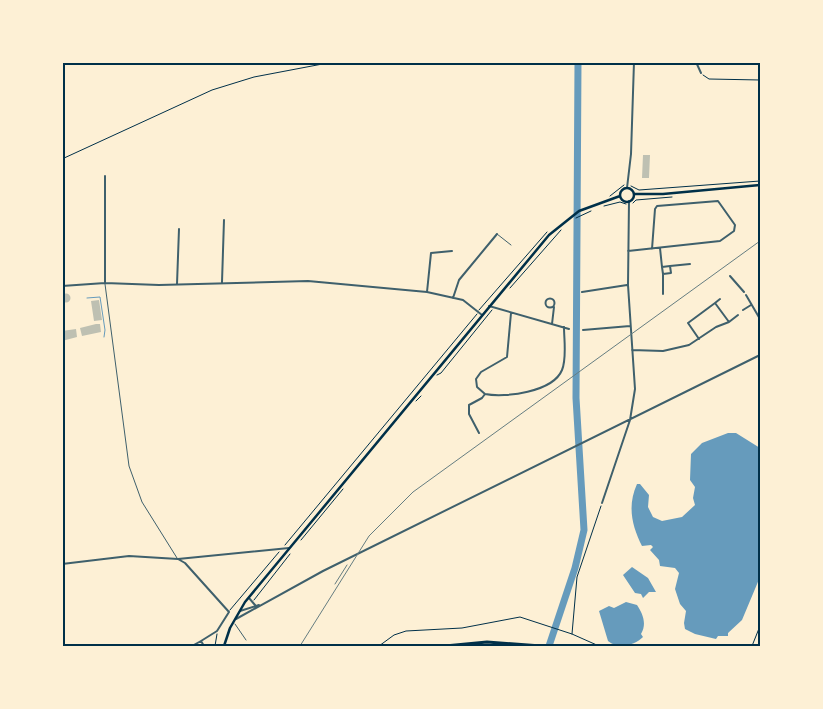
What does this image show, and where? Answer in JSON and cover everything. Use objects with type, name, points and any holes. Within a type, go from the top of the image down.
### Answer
[{"type":"highway","points":[[445,646],[487,642],[541,646]]},
{"type":"main road","points":[[634,194],[663,194],[760,185]]},
{"type":"main road","points":[[620,196],[622,189],[629,186],[634,194]]},
{"type":"main road","points":[[620,196],[623,200],[630,203],[634,194]]},
{"type":"main road","points":[[224,646],[234,620],[249,597],[549,235],[573,215],[586,208],[620,196]]},
{"type":"street","points":[[629,186],[634,62]]},
{"type":"street","points":[[696,62],[701,73]]},
{"type":"street","points":[[105,176],[105,283]]},
{"type":"street","points":[[628,251],[652,249],[660,248],[700,241],[720,241],[734,231],[736,225],[718,201],[657,206],[655,209],[652,249]]},
{"type":"street","points":[[602,503],[630,420],[635,389],[628,285],[630,203]]},
{"type":"street","points":[[222,282],[224,220]]},
{"type":"street","points":[[177,284],[179,230]]},
{"type":"street","points":[[453,298],[459,280],[497,234]]},
{"type":"street","points":[[660,248],[663,294]]},
{"type":"street","points":[[427,292],[431,253],[452,252]]},
{"type":"street","points":[[662,267],[690,264]]},
{"type":"street","points":[[662,274],[671,273],[670,266]]},
{"type":"street","points":[[730,276],[744,292]]},
{"type":"street","points":[[62,286],[105,283],[177,284],[308,281],[427,292],[463,300],[482,314]]},
{"type":"street","points":[[582,292],[628,285]]},
{"type":"street","points":[[746,295],[750,305],[759,314],[760,319]]},
{"type":"street","points":[[699,339],[688,323],[720,299]]},
{"type":"street","points":[[715,303],[729,322]]},
{"type":"street","points":[[743,310],[750,305]]},
{"type":"street","points":[[489,306],[570,329]]},
{"type":"street","points":[[552,324],[554,306]]},
{"type":"street","points":[[511,313],[507,357],[480,372],[476,379],[476,387],[485,394],[533,392],[557,378],[564,366],[564,327]]},
{"type":"street","points":[[632,350],[663,351],[689,345],[716,326],[729,322],[738,314]]},
{"type":"street","points":[[583,330],[630,326]]},
{"type":"street","points":[[234,620],[323,571],[760,355]]},
{"type":"street","points":[[479,433],[470,414],[469,405],[482,398],[485,394]]},
{"type":"street","points":[[62,564],[129,556],[178,558],[283,548],[289,550]]},
{"type":"street","points":[[178,558],[186,563],[229,610],[228,617],[217,631],[192,646]]},
{"type":"street","points":[[249,597],[256,605]]},
{"type":"street","points":[[239,611],[256,605],[262,605]]},
{"type":"street","points":[[201,641],[204,646]]},
{"type":"lane","points":[[497,234],[511,246]]},
{"type":"lane","points":[[105,283],[128,466],[142,502],[178,558]]},
{"type":"lane","points":[[235,624],[246,640]]},
{"type":"path","points":[[62,159],[212,90],[254,77],[333,62]]},
{"type":"path","points":[[701,73],[709,79],[760,80]]},
{"type":"path","points":[[629,186],[636,190],[760,181]]},
{"type":"path","points":[[610,195],[617,192],[624,185]]},
{"type":"path","points":[[630,203],[636,200],[674,196]]},
{"type":"path","points":[[604,206],[620,202],[625,204]]},
{"type":"path","points":[[575,219],[596,208]]},
{"type":"path","points":[[508,289],[565,227]]},
{"type":"path","points":[[480,309],[546,233]]},
{"type":"path","points":[[432,382],[492,310]]},
{"type":"path","points":[[229,610],[283,548],[477,313]]},
{"type":"path","points":[[414,404],[419,400],[422,393]]},
{"type":"path","points":[[298,542],[343,490]]},
{"type":"path","points":[[572,634],[577,577],[602,503]]},
{"type":"path","points":[[255,599],[290,555],[289,550]]},
{"type":"path","points":[[240,598],[243,601]]},
{"type":"path","points":[[379,646],[394,635],[406,631],[462,628],[509,618],[526,618],[550,628],[572,634],[599,646]]},
{"type":"path","points":[[752,646],[760,626]]},
{"type":"path","points":[[215,646],[217,631]]},
{"type":"water","points":[[728,433],[736,433],[760,448],[760,577],[742,620],[728,633],[728,636],[718,636],[716,639],[695,634],[685,629],[686,611],[680,604],[675,589],[679,573],[675,568],[660,566],[659,560],[650,550],[653,547],[651,545],[642,546],[633,523],[632,500],[637,484],[640,484],[649,495],[648,507],[653,517],[662,521],[682,517],[695,505],[693,498],[695,487],[690,480],[691,454],[702,443]]},
{"type":"water","points":[[632,567],[648,578],[656,592],[649,592],[643,598],[641,594],[635,593],[623,575]]},
{"type":"water","points":[[626,602],[637,605],[641,612],[644,619],[641,634],[643,637],[627,645],[612,644],[608,641],[599,611],[609,606],[614,608]]},
{"type":"building","points":[[643,155],[650,155],[649,178],[642,178]]},
{"type":"building","points":[[66,293],[71,298],[66,303],[61,298]]},
{"type":"building","points":[[99,300],[102,320],[94,321],[91,301]]},
{"type":"building","points":[[100,324],[101,332],[82,336],[80,328]]},
{"type":"building","points":[[76,329],[77,337],[62,341],[62,331]]},
{"type":"waterway","points":[[549,646],[575,568],[584,530],[576,398],[578,62]]},
{"type":"waterway","points":[[87,298],[100,297],[105,330],[104,337]]},
{"type":"tram line","points":[[300,646],[369,536],[413,492],[760,241]]},
{"type":"railway","points":[[335,584],[347,565]]}]
